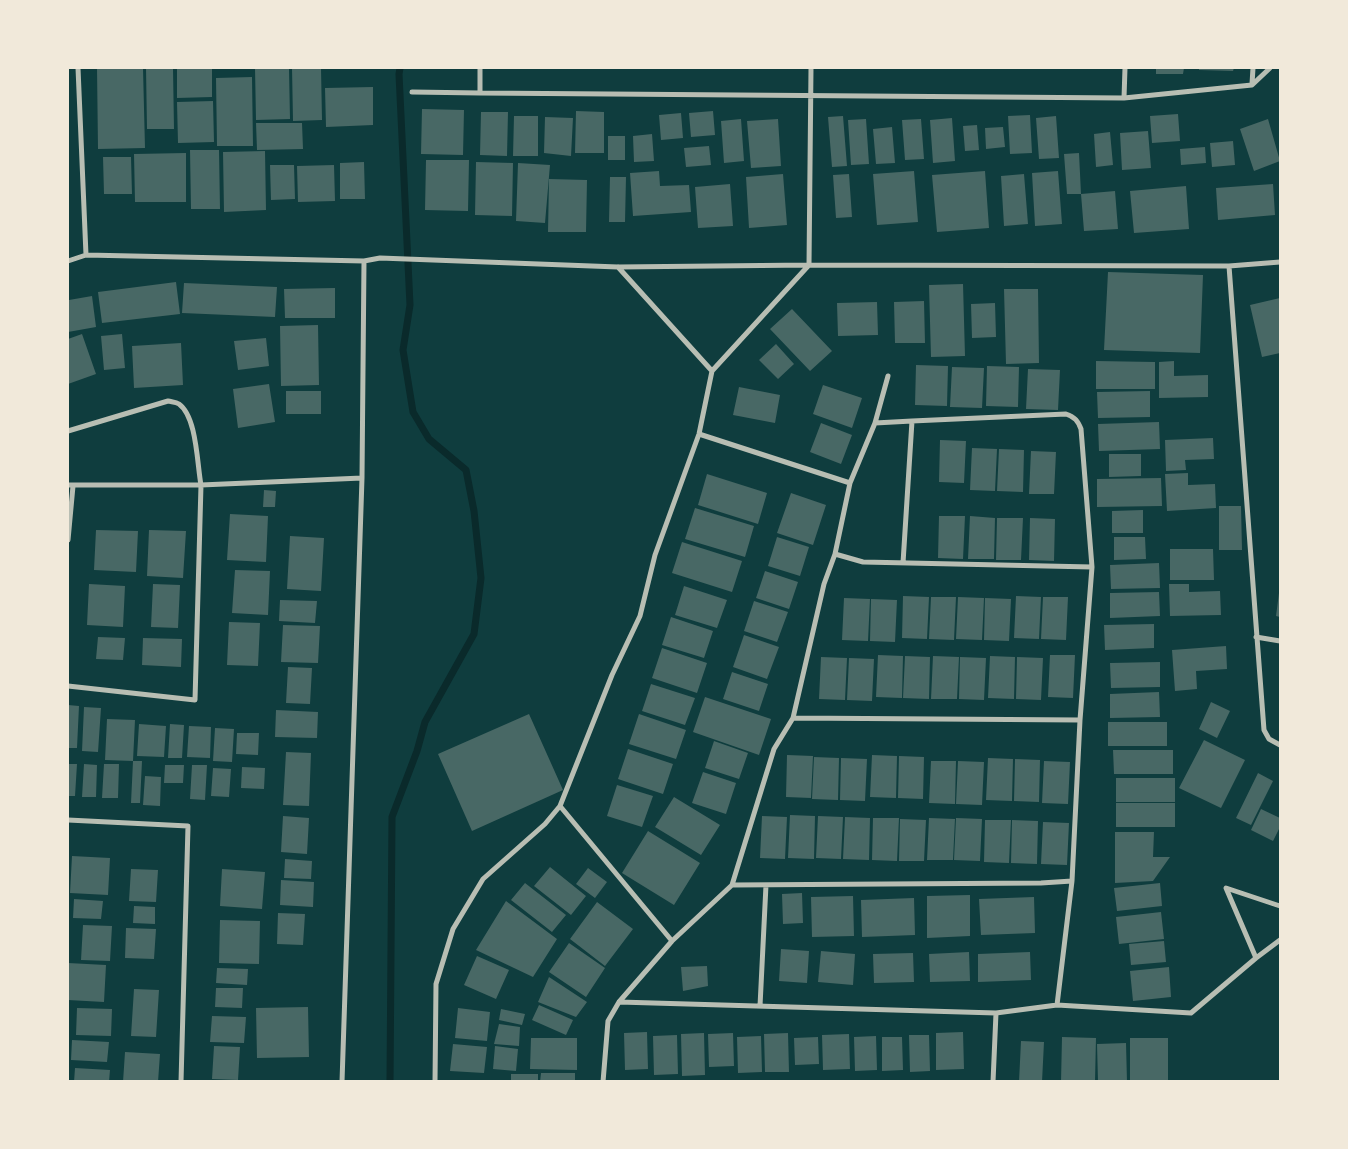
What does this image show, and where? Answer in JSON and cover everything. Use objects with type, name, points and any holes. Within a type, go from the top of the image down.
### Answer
[{"type":"street","points":[[78,68],[86,255]]},
{"type":"street","points":[[480,68],[480,93]]},
{"type":"street","points":[[436,1082],[436,984],[453,929],[484,879],[545,824],[560,806],[612,675],[640,616],[655,555],[699,434],[712,371],[809,264],[811,68]]},
{"type":"street","points":[[1124,98],[1125,68]]},
{"type":"street","points":[[1252,84],[1253,68]]},
{"type":"street","points":[[412,92],[1124,98],[1252,84],[1270,68]]},
{"type":"street","points":[[68,261],[86,255],[364,261],[380,258],[618,267],[809,264],[1229,266],[1280,262]]},
{"type":"street","points":[[342,1082],[362,478],[364,261]]},
{"type":"street","points":[[1229,266],[1264,730],[1269,739],[1280,745]]},
{"type":"street","points":[[618,267],[712,371]]},
{"type":"street","points":[[604,1082],[608,1021],[619,1002],[672,941],[732,885],[774,749],[793,718],[824,584],[835,554],[850,483],[875,423],[888,376]]},
{"type":"street","points":[[68,431],[168,401],[178,403],[186,411],[191,421],[201,485],[195,700],[68,686]]},
{"type":"street","points":[[875,423],[1066,414],[1078,421],[1081,429],[1092,568],[1080,720],[1072,881],[1057,1005]]},
{"type":"street","points":[[903,564],[912,421]]},
{"type":"street","points":[[699,434],[850,483]]},
{"type":"street","points":[[68,540],[70,486],[201,485],[362,478]]},
{"type":"street","points":[[835,554],[862,562],[1092,568]]},
{"type":"street","points":[[1256,637],[1280,641]]},
{"type":"street","points":[[793,718],[1080,720]]},
{"type":"street","points":[[560,806],[672,941]]},
{"type":"street","points":[[68,820],[188,826],[181,1082]]},
{"type":"street","points":[[732,885],[1040,884],[1072,881]]},
{"type":"street","points":[[760,1006],[766,885]]},
{"type":"street","points":[[1256,958],[1226,888],[1280,906]]},
{"type":"street","points":[[619,1002],[996,1013],[1057,1005],[1191,1012],[1280,940]]},
{"type":"street","points":[[993,1082],[996,1013]]},
{"type":"building","points":[[97,68],[143,68],[145,148],[98,149]]},
{"type":"building","points":[[146,68],[173,68],[174,129],[147,129]]},
{"type":"building","points":[[177,68],[212,68],[212,97],[177,98]]},
{"type":"building","points":[[255,68],[289,68],[290,119],[256,120]]},
{"type":"building","points":[[292,68],[321,68],[322,120],[293,121]]},
{"type":"building","points":[[1156,68],[1184,68],[1183,74],[1156,74]]},
{"type":"building","points":[[1199,68],[1234,68],[1233,71],[1199,70]]},
{"type":"building","points":[[252,77],[253,146],[217,146],[216,78]]},
{"type":"building","points":[[373,87],[373,125],[326,127],[325,88]]},
{"type":"building","points":[[213,101],[214,142],[178,143],[177,102]]},
{"type":"building","points":[[422,109],[464,110],[463,155],[421,154]]},
{"type":"building","points":[[576,111],[604,112],[604,153],[575,153]]},
{"type":"building","points":[[713,111],[715,135],[691,137],[689,113]]},
{"type":"building","points":[[481,112],[508,112],[507,156],[480,155]]},
{"type":"building","points":[[681,113],[683,138],[661,140],[659,115]]},
{"type":"building","points":[[1178,114],[1180,141],[1152,143],[1150,116]]},
{"type":"building","points":[[1030,115],[1032,153],[1010,154],[1008,116]]},
{"type":"building","points":[[514,116],[538,116],[538,156],[513,156]]},
{"type":"building","points":[[843,116],[847,166],[832,167],[828,117]]},
{"type":"building","points":[[1056,116],[1059,158],[1039,159],[1036,118]]},
{"type":"building","points":[[545,117],[573,118],[571,156],[544,153]]},
{"type":"building","points":[[952,118],[955,161],[933,163],[930,120]]},
{"type":"building","points":[[741,119],[744,161],[724,163],[721,121]]},
{"type":"building","points":[[778,119],[781,166],[751,168],[747,121]]},
{"type":"building","points":[[866,119],[869,164],[851,165],[848,120]]},
{"type":"building","points":[[921,119],[924,159],[905,160],[902,120]]},
{"type":"building","points":[[1268,119],[1280,161],[1254,171],[1240,129]]},
{"type":"building","points":[[256,123],[302,123],[303,149],[257,150]]},
{"type":"building","points":[[977,125],[979,150],[965,151],[963,126]]},
{"type":"building","points":[[892,127],[895,163],[876,164],[873,129]]},
{"type":"building","points":[[1003,127],[1005,147],[986,149],[985,128]]},
{"type":"building","points":[[1148,131],[1151,168],[1122,170],[1120,133]]},
{"type":"building","points":[[1110,132],[1113,165],[1096,167],[1094,134]]},
{"type":"building","points":[[652,134],[654,161],[634,162],[633,136]]},
{"type":"building","points":[[608,136],[625,136],[625,160],[608,160]]},
{"type":"building","points":[[1233,141],[1235,165],[1212,167],[1210,143]]},
{"type":"building","points":[[709,146],[711,165],[686,167],[684,148]]},
{"type":"building","points":[[1205,147],[1206,163],[1181,165],[1180,149]]},
{"type":"building","points":[[190,150],[219,150],[220,209],[191,209]]},
{"type":"building","points":[[265,151],[266,210],[224,212],[223,152]]},
{"type":"building","points":[[186,153],[186,202],[135,202],[134,154]]},
{"type":"building","points":[[1079,153],[1081,194],[1067,194],[1064,154]]},
{"type":"building","points":[[103,157],[131,157],[132,194],[104,194]]},
{"type":"building","points":[[426,160],[469,160],[468,211],[425,210]]},
{"type":"building","points":[[364,162],[365,199],[340,199],[340,163]]},
{"type":"building","points":[[476,162],[513,163],[512,216],[475,215]]},
{"type":"building","points":[[518,163],[550,165],[545,223],[516,221]]},
{"type":"building","points":[[270,165],[294,165],[295,199],[271,200]]},
{"type":"building","points":[[334,165],[335,201],[298,202],[297,166]]},
{"type":"building","points":[[659,171],[660,186],[689,185],[691,212],[633,216],[630,173]]},
{"type":"building","points":[[914,171],[918,222],[877,225],[873,174]]},
{"type":"building","points":[[985,171],[989,228],[937,232],[932,175]]},
{"type":"building","points":[[1058,171],[1062,224],[1035,226],[1032,173]]},
{"type":"building","points":[[783,174],[787,225],[749,228],[746,177]]},
{"type":"building","points":[[849,174],[852,217],[836,218],[833,175]]},
{"type":"building","points":[[1024,174],[1028,224],[1004,226],[1001,176]]},
{"type":"building","points":[[610,177],[626,177],[625,222],[609,222]]},
{"type":"building","points":[[549,179],[587,180],[586,232],[548,232]]},
{"type":"building","points":[[730,184],[733,226],[698,228],[695,187]]},
{"type":"building","points":[[1273,184],[1275,215],[1218,220],[1216,188]]},
{"type":"building","points":[[1186,186],[1189,229],[1134,233],[1130,191]]},
{"type":"building","points":[[1115,191],[1118,229],[1084,231],[1081,194]]},
{"type":"building","points":[[1108,272],[1203,275],[1200,353],[1104,350]]},
{"type":"building","points":[[176,282],[180,314],[102,323],[98,292]]},
{"type":"building","points":[[184,283],[277,287],[275,317],[182,313]]},
{"type":"building","points":[[963,284],[965,356],[931,357],[929,285]]},
{"type":"building","points":[[335,288],[335,318],[285,318],[284,289]]},
{"type":"building","points":[[1004,289],[1038,289],[1039,363],[1006,364]]},
{"type":"building","points":[[68,296],[69,300],[92,296],[96,327],[68,332]]},
{"type":"building","points":[[1280,298],[1280,353],[1262,357],[1250,305]]},
{"type":"building","points":[[924,301],[925,343],[895,343],[894,302]]},
{"type":"building","points":[[877,302],[878,335],[838,336],[837,303]]},
{"type":"building","points":[[995,303],[996,337],[972,338],[971,304]]},
{"type":"building","points":[[792,309],[832,351],[810,371],[770,329]]},
{"type":"building","points":[[318,325],[319,385],[281,386],[280,326]]},
{"type":"building","points":[[82,334],[96,374],[68,384],[68,339]]},
{"type":"building","points":[[122,334],[125,368],[104,370],[101,336]]},
{"type":"building","points":[[266,338],[269,366],[238,370],[234,341]]},
{"type":"building","points":[[181,343],[183,385],[134,388],[132,346]]},
{"type":"building","points":[[776,344],[794,364],[778,379],[759,360]]},
{"type":"building","points":[[1096,361],[1155,362],[1155,389],[1096,389]]},
{"type":"building","points":[[1174,361],[1174,376],[1208,375],[1208,397],[1159,398],[1159,362]]},
{"type":"building","points":[[916,365],[948,366],[947,406],[915,405]]},
{"type":"building","points":[[987,366],[1019,367],[1018,407],[986,406]]},
{"type":"building","points":[[952,367],[984,368],[982,408],[950,407]]},
{"type":"building","points":[[1028,369],[1060,370],[1058,410],[1026,409]]},
{"type":"building","points":[[269,384],[275,422],[238,428],[233,389]]},
{"type":"building","points":[[823,385],[862,398],[852,428],[813,414]]},
{"type":"building","points":[[739,387],[780,395],[775,423],[733,415]]},
{"type":"building","points":[[286,391],[321,391],[321,414],[286,414]]},
{"type":"building","points":[[1150,391],[1150,417],[1098,418],[1097,392]]},
{"type":"building","points":[[1159,422],[1160,449],[1099,451],[1098,424]]},
{"type":"building","points":[[821,423],[852,435],[841,464],[810,452]]},
{"type":"building","points":[[1213,438],[1214,459],[1185,460],[1186,470],[1166,471],[1165,440]]},
{"type":"building","points":[[940,440],[966,441],[964,483],[939,482]]},
{"type":"building","points":[[972,448],[997,449],[995,491],[970,490]]},
{"type":"building","points":[[999,449],[1024,450],[1023,492],[997,491]]},
{"type":"building","points":[[1031,451],[1056,452],[1054,494],[1029,494]]},
{"type":"building","points":[[1109,454],[1141,454],[1141,476],[1109,477]]},
{"type":"building","points":[[1188,473],[1188,485],[1215,484],[1216,508],[1167,511],[1165,474]]},
{"type":"building","points":[[707,474],[767,493],[758,524],[698,505]]},
{"type":"building","points":[[1161,478],[1162,506],[1097,507],[1097,479]]},
{"type":"building","points":[[264,490],[276,491],[275,507],[263,507]]},
{"type":"building","points":[[791,493],[826,505],[813,545],[777,533]]},
{"type":"building","points":[[1219,506],[1241,506],[1242,550],[1219,550]]},
{"type":"building","points":[[695,508],[754,526],[745,557],[685,539]]},
{"type":"building","points":[[1143,510],[1143,533],[1112,533],[1112,511]]},
{"type":"building","points":[[230,514],[268,516],[266,562],[227,560]]},
{"type":"building","points":[[939,516],[965,516],[963,559],[938,558]]},
{"type":"building","points":[[970,516],[995,518],[994,559],[968,559]]},
{"type":"building","points":[[997,518],[1023,518],[1021,560],[996,560]]},
{"type":"building","points":[[1030,518],[1055,519],[1054,561],[1029,560]]},
{"type":"building","points":[[96,530],[138,531],[136,572],[94,570]]},
{"type":"building","points":[[149,530],[186,531],[183,578],[147,576]]},
{"type":"building","points":[[290,536],[324,538],[321,591],[287,589]]},
{"type":"building","points":[[777,537],[809,547],[800,576],[768,566]]},
{"type":"building","points":[[1114,537],[1145,537],[1146,559],[1114,560]]},
{"type":"building","points":[[682,542],[742,561],[732,592],[672,573]]},
{"type":"building","points":[[1170,549],[1213,549],[1214,580],[1170,580]]},
{"type":"building","points":[[1159,563],[1160,588],[1111,589],[1110,565]]},
{"type":"building","points":[[235,570],[270,571],[268,615],[232,613]]},
{"type":"building","points":[[765,571],[798,582],[789,609],[756,598]]},
{"type":"building","points":[[89,584],[125,586],[123,627],[87,625]]},
{"type":"building","points":[[153,584],[180,585],[178,628],[151,627]]},
{"type":"building","points":[[1169,584],[1189,584],[1189,592],[1220,591],[1221,615],[1170,616]]},
{"type":"building","points":[[684,586],[727,600],[717,628],[675,615]]},
{"type":"building","points":[[1159,592],[1160,616],[1110,618],[1110,593]]},
{"type":"building","points":[[1280,593],[1280,617],[1276,616]]},
{"type":"building","points":[[903,596],[929,597],[927,639],[902,638]]},
{"type":"building","points":[[1016,596],[1041,597],[1039,639],[1014,638]]},
{"type":"building","points":[[931,597],[956,597],[954,640],[929,639]]},
{"type":"building","points":[[958,597],[984,598],[982,640],[956,639]]},
{"type":"building","points":[[1043,597],[1068,597],[1066,640],[1041,639]]},
{"type":"building","points":[[844,598],[870,599],[868,641],[842,640]]},
{"type":"building","points":[[985,598],[1011,599],[1009,641],[984,640]]},
{"type":"building","points":[[871,599],[897,600],[895,642],[870,641]]},
{"type":"building","points":[[280,600],[317,601],[315,623],[279,621]]},
{"type":"building","points":[[754,601],[788,612],[777,642],[744,631]]},
{"type":"building","points":[[671,617],[713,631],[704,658],[662,645]]},
{"type":"building","points":[[229,622],[260,623],[258,666],[227,665]]},
{"type":"building","points":[[1154,624],[1154,648],[1105,650],[1104,625]]},
{"type":"building","points":[[283,625],[320,626],[318,663],[281,662]]},
{"type":"building","points":[[744,635],[779,647],[767,679],[733,667]]},
{"type":"building","points":[[98,637],[125,638],[123,660],[96,659]]},
{"type":"building","points":[[143,638],[182,639],[181,667],[142,665]]},
{"type":"building","points":[[1226,646],[1227,669],[1196,671],[1197,689],[1175,691],[1172,650]]},
{"type":"building","points":[[662,648],[707,663],[697,693],[652,678]]},
{"type":"building","points":[[878,655],[903,656],[902,698],[876,697]]},
{"type":"building","points":[[1050,655],[1075,655],[1073,698],[1048,697]]},
{"type":"building","points":[[905,656],[930,657],[929,699],[903,698]]},
{"type":"building","points":[[933,656],[959,657],[957,699],[931,699]]},
{"type":"building","points":[[990,656],[1015,657],[1014,699],[988,698]]},
{"type":"building","points":[[821,657],[847,658],[845,700],[819,699]]},
{"type":"building","points":[[960,657],[986,658],[984,700],[959,699]]},
{"type":"building","points":[[1017,657],[1043,658],[1041,700],[1016,699]]},
{"type":"building","points":[[849,658],[874,659],[872,701],[847,700]]},
{"type":"building","points":[[1160,662],[1160,687],[1111,688],[1110,663]]},
{"type":"building","points":[[288,667],[312,668],[310,704],[286,703]]},
{"type":"building","points":[[732,672],[768,684],[759,711],[723,699]]},
{"type":"building","points":[[651,684],[695,698],[685,725],[642,711]]},
{"type":"building","points":[[1159,692],[1160,717],[1110,718],[1110,694]]},
{"type":"building","points":[[705,697],[771,719],[759,755],[693,732]]},
{"type":"building","points":[[1211,702],[1230,711],[1217,738],[1199,729]]},
{"type":"building","points":[[68,705],[79,706],[77,748],[68,748]]},
{"type":"building","points":[[84,707],[101,708],[98,752],[82,751]]},
{"type":"building","points":[[276,710],[318,712],[317,738],[275,737]]},
{"type":"building","points":[[529,714],[563,790],[472,831],[438,754]]},
{"type":"building","points":[[639,714],[686,730],[676,759],[629,744]]},
{"type":"building","points":[[107,719],[135,720],[133,761],[105,760]]},
{"type":"building","points":[[1108,722],[1167,722],[1167,746],[1108,746]]},
{"type":"building","points":[[139,724],[166,726],[164,757],[137,756]]},
{"type":"building","points":[[170,724],[184,725],[182,758],[168,758]]},
{"type":"building","points":[[189,726],[211,727],[210,758],[187,757]]},
{"type":"building","points":[[215,728],[234,729],[232,762],[213,761]]},
{"type":"building","points":[[237,733],[259,733],[258,755],[236,754]]},
{"type":"building","points":[[1204,740],[1245,760],[1221,808],[1179,788]]},
{"type":"building","points":[[714,741],[748,753],[739,779],[705,768]]},
{"type":"building","points":[[628,749],[673,764],[663,794],[618,779]]},
{"type":"building","points":[[1113,750],[1173,750],[1173,774],[1114,774]]},
{"type":"building","points":[[286,752],[311,753],[309,806],[283,805]]},
{"type":"building","points":[[787,755],[813,756],[811,798],[786,797]]},
{"type":"building","points":[[872,755],[897,756],[896,798],[870,797]]},
{"type":"building","points":[[899,756],[924,757],[923,799],[898,798]]},
{"type":"building","points":[[814,757],[839,758],[838,800],[812,799]]},
{"type":"building","points":[[841,758],[867,759],[865,801],[840,800]]},
{"type":"building","points":[[988,758],[1013,759],[1012,801],[986,800]]},
{"type":"building","points":[[1015,759],[1040,760],[1039,802],[1014,801]]},
{"type":"building","points":[[133,761],[142,761],[140,803],[131,803]]},
{"type":"building","points":[[931,761],[956,761],[955,804],[929,803]]},
{"type":"building","points":[[958,761],[984,762],[982,805],[956,804]]},
{"type":"building","points":[[1044,761],[1070,762],[1068,804],[1042,803]]},
{"type":"building","points":[[68,764],[77,764],[75,796],[68,796]]},
{"type":"building","points":[[84,764],[97,765],[96,797],[82,797]]},
{"type":"building","points":[[104,764],[119,764],[118,798],[102,798]]},
{"type":"building","points":[[165,765],[184,765],[183,783],[164,783]]},
{"type":"building","points":[[192,765],[207,765],[205,800],[190,799]]},
{"type":"building","points":[[242,767],[265,768],[264,789],[241,788]]},
{"type":"building","points":[[213,768],[231,769],[229,797],[211,796]]},
{"type":"building","points":[[703,772],[736,783],[726,814],[692,803]]},
{"type":"building","points":[[1258,773],[1273,781],[1251,825],[1236,818]]},
{"type":"building","points":[[145,776],[161,777],[160,806],[143,805]]},
{"type":"building","points":[[1116,778],[1175,778],[1175,802],[1116,802]]},
{"type":"building","points":[[617,785],[653,796],[642,827],[607,816]]},
{"type":"building","points":[[674,797],[720,825],[701,855],[655,827]]},
{"type":"building","points":[[1116,803],[1175,803],[1175,827],[1116,827]]},
{"type":"building","points":[[1261,809],[1280,818],[1280,827],[1273,841],[1251,830]]},
{"type":"building","points":[[790,815],[815,816],[814,859],[788,858]]},
{"type":"building","points":[[283,816],[309,818],[307,854],[281,852]]},
{"type":"building","points":[[762,816],[787,817],[785,859],[760,858]]},
{"type":"building","points":[[818,816],[843,817],[841,859],[816,858]]},
{"type":"building","points":[[845,817],[870,818],[869,860],[843,859]]},
{"type":"building","points":[[873,818],[899,818],[897,861],[872,860]]},
{"type":"building","points":[[929,818],[955,819],[953,860],[927,860]]},
{"type":"building","points":[[956,818],[982,819],[980,861],[954,860]]},
{"type":"building","points":[[900,819],[926,820],[924,861],[899,861]]},
{"type":"building","points":[[985,820],[1011,820],[1009,863],[984,862]]},
{"type":"building","points":[[1012,820],[1038,821],[1037,864],[1011,863]]},
{"type":"building","points":[[1043,822],[1069,823],[1067,865],[1041,864]]},
{"type":"building","points":[[648,831],[700,863],[674,905],[622,873]]},
{"type":"building","points":[[1115,832],[1154,832],[1153,857],[1170,857],[1153,881],[1115,883]]},
{"type":"building","points":[[72,856],[110,858],[108,895],[70,893]]},
{"type":"building","points":[[285,859],[312,861],[311,879],[284,878]]},
{"type":"building","points":[[550,867],[586,896],[571,915],[534,886]]},
{"type":"building","points":[[588,868],[607,882],[595,898],[576,884]]},
{"type":"building","points":[[131,869],[158,870],[156,902],[129,901]]},
{"type":"building","points":[[222,869],[265,872],[262,909],[220,906]]},
{"type":"building","points":[[281,880],[314,882],[313,907],[280,905]]},
{"type":"building","points":[[525,883],[566,915],[552,932],[511,900]]},
{"type":"building","points":[[1160,883],[1162,906],[1117,911],[1114,888]]},
{"type":"building","points":[[802,893],[803,923],[783,924],[782,894]]},
{"type":"building","points":[[970,895],[970,936],[927,938],[927,896]]},
{"type":"building","points":[[853,896],[854,936],[812,937],[811,897]]},
{"type":"building","points":[[1034,897],[1035,933],[981,935],[979,899]]},
{"type":"building","points":[[914,898],[915,935],[862,937],[861,900]]},
{"type":"building","points":[[74,899],[103,901],[101,919],[73,918]]},
{"type":"building","points":[[506,901],[557,939],[533,977],[476,950]]},
{"type":"building","points":[[597,902],[633,929],[605,966],[570,939]]},
{"type":"building","points":[[134,906],[155,907],[155,924],[133,923]]},
{"type":"building","points":[[1161,912],[1164,939],[1119,944],[1116,917]]},
{"type":"building","points":[[278,913],[305,914],[303,945],[277,944]]},
{"type":"building","points":[[220,920],[260,921],[259,964],[219,963]]},
{"type":"building","points":[[83,925],[112,926],[110,961],[81,960]]},
{"type":"building","points":[[126,928],[156,929],[154,959],[125,958]]},
{"type":"building","points":[[1164,941],[1166,962],[1131,965],[1129,944]]},
{"type":"building","points":[[569,943],[605,968],[586,997],[549,972]]},
{"type":"building","points":[[781,949],[809,951],[807,983],[779,981]]},
{"type":"building","points":[[821,951],[855,954],[853,985],[818,982]]},
{"type":"building","points":[[969,952],[970,981],[930,982],[929,954]]},
{"type":"building","points":[[1030,952],[1031,980],[978,982],[978,954]]},
{"type":"building","points":[[913,953],[914,982],[874,983],[873,954]]},
{"type":"building","points":[[477,956],[509,970],[496,999],[464,985]]},
{"type":"building","points":[[68,963],[106,965],[104,1002],[68,1000]]},
{"type":"building","points":[[707,966],[708,986],[683,991],[681,967]]},
{"type":"building","points":[[1169,967],[1171,997],[1133,1001],[1130,971]]},
{"type":"building","points":[[217,968],[248,969],[247,985],[216,983]]},
{"type":"building","points":[[549,977],[587,1002],[576,1017],[538,1002]]},
{"type":"building","points":[[216,988],[243,988],[242,1008],[215,1007]]},
{"type":"building","points":[[134,989],[159,990],[156,1037],[131,1036]]},
{"type":"building","points":[[539,1005],[573,1020],[566,1035],[532,1020]]},
{"type":"building","points":[[308,1007],[309,1057],[257,1058],[256,1008]]},
{"type":"building","points":[[77,1008],[112,1009],[111,1036],[76,1035]]},
{"type":"building","points":[[458,1008],[490,1012],[487,1041],[455,1038]]},
{"type":"building","points":[[501,1009],[525,1014],[522,1025],[499,1020]]},
{"type":"building","points":[[212,1016],[246,1017],[244,1043],[210,1042]]},
{"type":"building","points":[[499,1024],[520,1027],[519,1046],[494,1044]]},
{"type":"building","points":[[647,1032],[648,1069],[625,1070],[624,1033]]},
{"type":"building","points":[[963,1032],[964,1069],[936,1070],[936,1033]]},
{"type":"building","points":[[704,1033],[705,1075],[682,1076],[681,1034]]},
{"type":"building","points":[[733,1033],[734,1066],[709,1067],[708,1034]]},
{"type":"building","points":[[788,1033],[789,1072],[765,1072],[764,1034]]},
{"type":"building","points":[[849,1034],[850,1069],[823,1070],[822,1035]]},
{"type":"building","points":[[677,1035],[678,1074],[654,1075],[653,1036]]},
{"type":"building","points":[[909,1035],[929,1035],[930,1071],[910,1072]]},
{"type":"building","points":[[761,1036],[762,1072],[738,1073],[737,1037]]},
{"type":"building","points":[[876,1036],[877,1070],[855,1071],[854,1037]]},
{"type":"building","points":[[818,1037],[819,1064],[795,1065],[794,1038]]},
{"type":"building","points":[[882,1037],[902,1037],[903,1070],[882,1071]]},
{"type":"building","points":[[1062,1037],[1096,1038],[1095,1082],[1061,1082]]},
{"type":"building","points":[[531,1038],[577,1038],[577,1070],[530,1069]]},
{"type":"building","points":[[1130,1038],[1168,1038],[1168,1082],[1130,1082]]},
{"type":"building","points":[[72,1040],[109,1042],[107,1062],[71,1060]]},
{"type":"building","points":[[1021,1041],[1044,1042],[1042,1082],[1019,1082]]},
{"type":"building","points":[[1126,1043],[1127,1082],[1098,1082],[1097,1044]]},
{"type":"building","points":[[453,1044],[487,1047],[484,1073],[450,1071]]},
{"type":"building","points":[[214,1046],[240,1047],[238,1080],[212,1079]]},
{"type":"building","points":[[495,1046],[518,1049],[516,1071],[493,1069]]},
{"type":"building","points":[[125,1052],[160,1054],[158,1082],[123,1082]]},
{"type":"building","points":[[75,1068],[110,1070],[109,1082],[74,1082]]},
{"type":"building","points":[[541,1073],[575,1073],[575,1082],[540,1082]]},
{"type":"building","points":[[511,1074],[538,1074],[538,1082],[511,1082]]},
{"type":"waterway","points":[[390,1082],[392,817],[417,751],[425,722],[474,634],[481,578],[474,511],[466,470],[429,439],[413,412],[403,350],[410,305],[400,68]]}]
